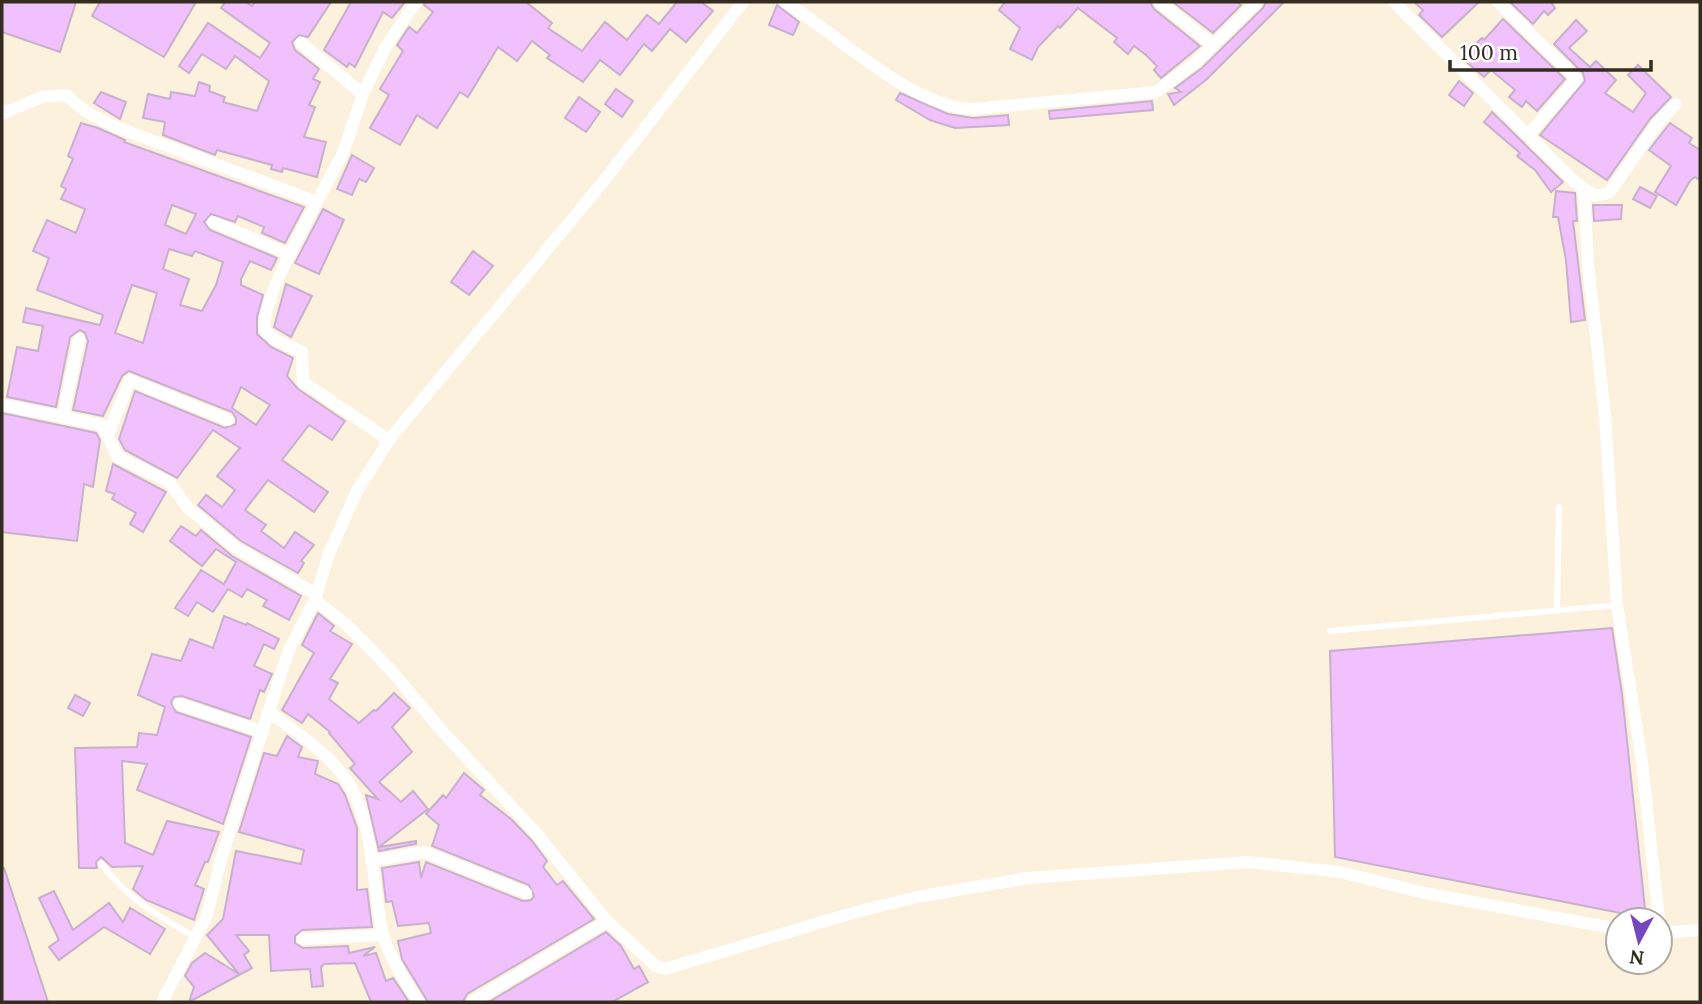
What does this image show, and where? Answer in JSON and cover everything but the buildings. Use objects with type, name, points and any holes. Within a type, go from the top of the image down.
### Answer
[{"type":"street","points":[[389,440],[303,382],[302,352],[276,340],[265,331],[267,313],[289,254],[343,153],[363,94],[385,48],[416,2]]},
{"type":"street","points":[[162,1002],[207,915],[221,859],[288,652],[315,597],[328,556],[357,491],[389,440],[603,183],[743,2]]},
{"type":"street","points":[[785,2],[929,99],[960,109],[1156,92],[1196,62],[1257,2]]},
{"type":"street","points":[[1159,2],[1213,45]]},
{"type":"street","points":[[1395,2],[1584,191],[1595,196],[1609,193],[1657,124],[1676,104]]},
{"type":"street","points":[[1497,2],[1577,79],[1528,135]]},
{"type":"street","points":[[301,43],[363,94]]},
{"type":"street","points":[[2,114],[43,97],[66,95],[86,112],[116,127],[317,202]]},
{"type":"street","points":[[1584,191],[1588,265],[1605,415],[1617,605],[1642,762],[1657,906]]},
{"type":"street","points":[[213,222],[289,254]]},
{"type":"street","points":[[63,415],[79,339]]},
{"type":"street","points":[[108,435],[130,380],[229,420]]},
{"type":"street","points":[[4,405],[102,425],[118,457],[169,482],[188,508],[236,548],[315,597],[388,667],[536,833],[607,921],[656,966],[665,969],[917,897],[1028,878],[1248,862],[1327,869],[1425,892],[1604,926]]},
{"type":"street","points":[[179,704],[262,732]]},
{"type":"street","points":[[268,712],[314,746],[340,771],[358,804],[383,934],[419,1002]]},
{"type":"street","points":[[371,861],[424,852],[526,893]]},
{"type":"street","points":[[472,1002],[607,921]]},
{"type":"street","points":[[1674,932],[1700,930]]},
{"type":"street","points":[[303,939],[383,934]]},
{"type":"lane","points":[[1557,610],[1559,508]]},
{"type":"lane","points":[[1330,631],[1617,605]]},
{"type":"lane","points":[[101,863],[123,891],[138,903],[197,937]]}]
